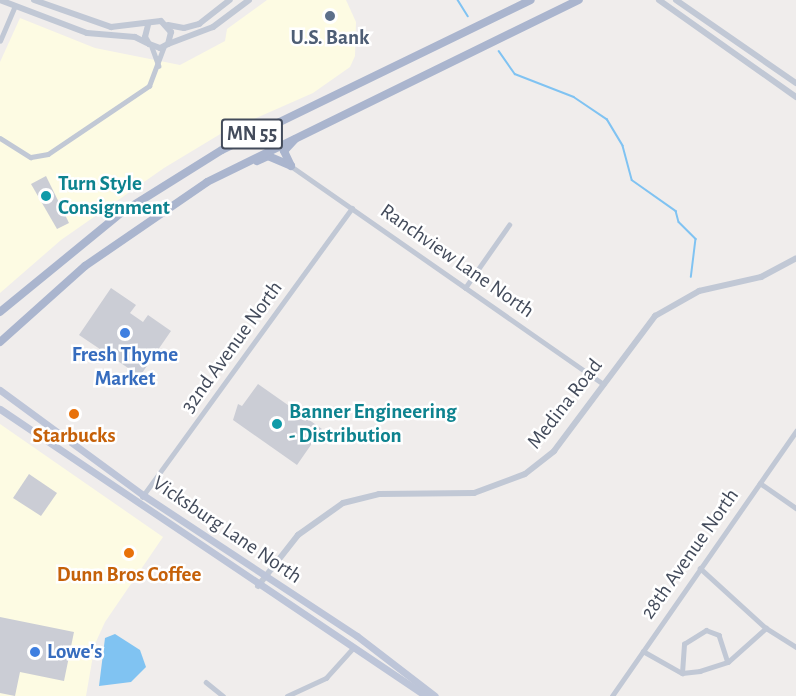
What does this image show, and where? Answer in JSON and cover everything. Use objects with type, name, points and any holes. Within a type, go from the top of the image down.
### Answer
[{"type":"main road","name":"MN 55","points":[[0,312],[121,213],[213,155],[529,0]]},
{"type":"main road","name":"MN 55","points":[[0,342],[85,266],[190,193],[304,132],[579,0]]},
{"type":"main road","points":[[291,166],[284,151],[304,132]]},
{"type":"main road","points":[[190,193],[265,157],[291,166]]},
{"type":"main road","name":"Vicksburg Lane North","points":[[0,390],[143,495],[265,576],[435,696]]},
{"type":"main road","name":"Vicksburg Lane North","points":[[0,408],[137,505],[426,696]]},
{"type":"street","points":[[0,0],[87,33],[135,37],[150,45],[166,45],[213,27],[249,0]]},
{"type":"street","points":[[34,0],[101,25],[123,29],[158,21],[191,27],[230,0]]},
{"type":"street","points":[[659,0],[796,97]]},
{"type":"street","points":[[676,0],[796,83]]},
{"type":"street","points":[[0,41],[15,6]]},
{"type":"street","points":[[0,138],[31,157],[48,154],[142,92],[159,66],[171,36],[167,24]]},
{"type":"street","points":[[148,25],[145,37],[159,66]]},
{"type":"street","name":"Ranchview Lane North","points":[[291,166],[603,384]]},
{"type":"street","name":"32nd Avenue North","points":[[137,505],[352,208]]},
{"type":"street","points":[[465,288],[509,225]]},
{"type":"street","name":"Medina Road","points":[[258,585],[298,535],[343,503],[379,494],[474,493],[525,474],[554,451],[644,328],[669,306],[699,291],[761,277],[796,258]]},
{"type":"street","name":"28th Avenue North","points":[[612,696],[796,430]]},
{"type":"street","points":[[760,483],[796,508]]},
{"type":"street","points":[[700,568],[766,628],[796,647]]},
{"type":"street","points":[[643,651],[682,673],[728,662],[766,628]]},
{"type":"street","points":[[682,673],[684,644],[706,630],[719,634],[728,662]]},
{"type":"street","points":[[287,696],[326,678],[353,648]]},
{"type":"street","points":[[206,682],[223,696]]},
{"type":"shaded area","points":[[267,0],[346,0],[356,22],[355,56],[350,67],[313,93],[222,133],[164,168],[61,240],[0,293],[0,62],[20,18],[95,48],[180,65],[225,41],[227,29]]},
{"type":"shaded area","points":[[0,424],[163,537],[105,622],[95,644],[86,696],[0,696]]},
{"type":"water","points":[[115,634],[140,650],[146,667],[131,682],[99,686],[105,638]]},
{"type":"building","name":"Turn Style Consignment","points":[[46,176],[69,223],[57,229],[31,184]]},
{"type":"building","name":"Fresh Thyme Market","points":[[111,288],[136,305],[130,313],[143,322],[148,315],[171,331],[140,376],[79,335]]},
{"type":"building","name":"Banner Engineering - Distribution","points":[[258,384],[322,429],[297,465],[233,420],[238,404],[242,406]]},
{"type":"building","points":[[29,474],[57,493],[41,516],[13,498]]},
{"type":"building","name":"Lowe's","points":[[0,617],[74,632],[64,681],[20,672],[15,696],[0,693]]},
{"type":"waterway","points":[[458,0],[468,16]]},
{"type":"waterway","points":[[499,51],[515,74],[574,97],[607,119],[623,146],[632,180],[676,211],[679,222],[696,239],[691,277]]},
{"type":"place","name":"U.S. Bank","points":[[330,16]]},
{"type":"place","name":"Turn Style Consignment","points":[[46,196]]},
{"type":"place","name":"Fresh Thyme Market","points":[[125,333]]},
{"type":"place","name":"Starbucks","points":[[74,414]]},
{"type":"place","name":"Banner Engineering - Distribution","points":[[277,424]]},
{"type":"place","name":"Dunn Bros Coffee","points":[[129,553]]},
{"type":"place","name":"Lowe's","points":[[35,652]]}]
